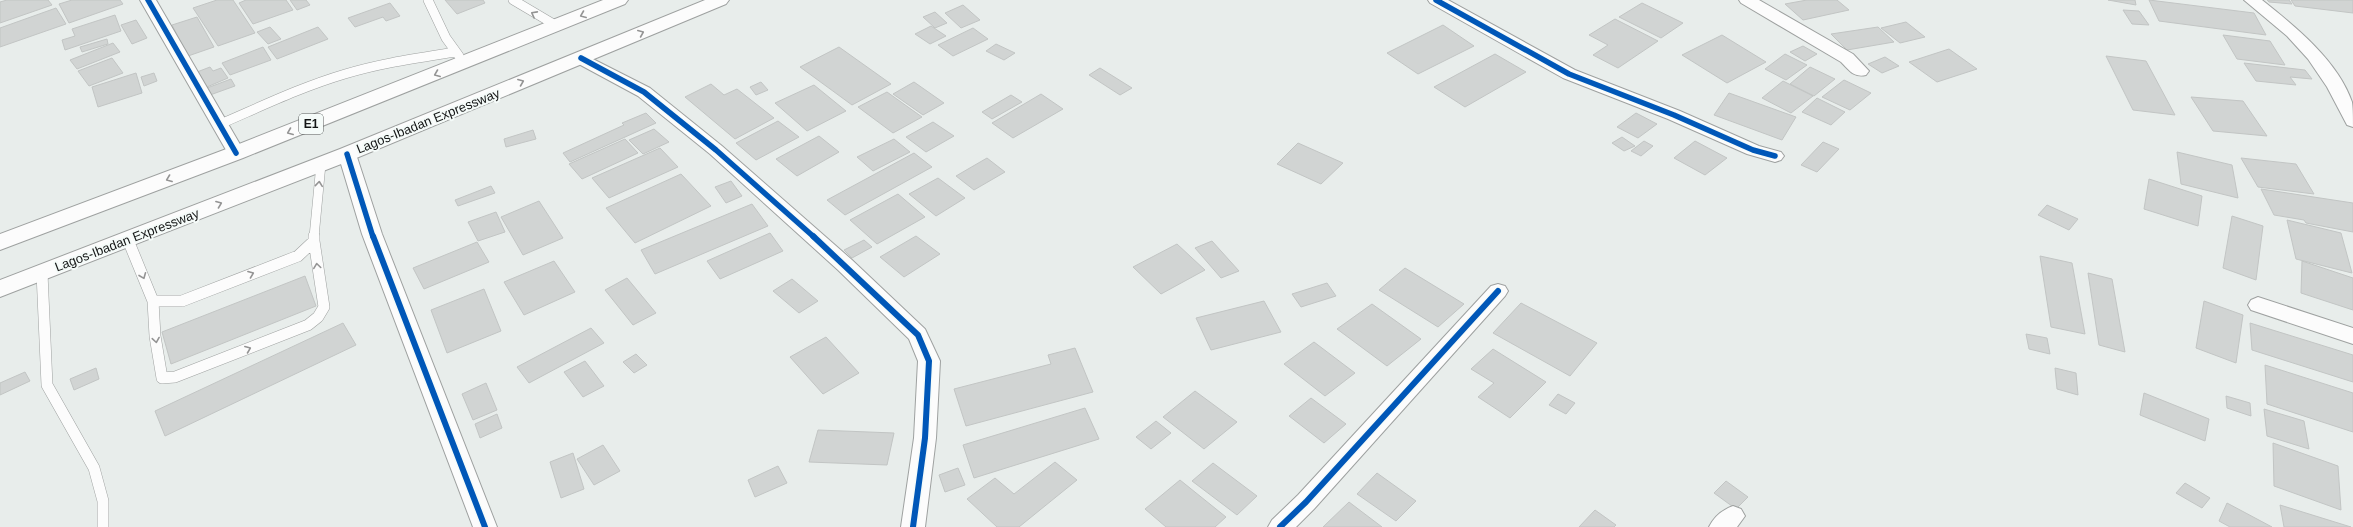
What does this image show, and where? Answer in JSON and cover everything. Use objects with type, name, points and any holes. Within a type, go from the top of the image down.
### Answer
[{"type":"highway","name":"E1","points":[[0,242],[236,153],[460,57],[557,26],[619,0]]},
{"type":"highway","name":"Lagos-Ibadan Expressway","points":[[0,289],[347,154],[720,0]]},
{"type":"street","points":[[148,0],[218,125],[236,153]]},
{"type":"street","points":[[1436,0],[1569,74],[1674,115],[1753,150],[1775,156]]},
{"type":"street","points":[[1747,0],[1847,58],[1860,72]]},
{"type":"street","points":[[2252,0],[2292,33],[2314,54],[2335,85],[2353,121]]},
{"type":"street","points":[[581,58],[644,92],[716,150],[845,265],[918,335],[929,362],[925,438],[913,527]]},
{"type":"street","points":[[347,154],[372,234],[485,527]]},
{"type":"street","points":[[1280,527],[1306,502],[1498,291]]},
{"type":"street","points":[[2258,305],[2353,336]]},
{"type":"lane","points":[[218,125],[296,92],[346,74],[394,62],[460,57],[428,0]]},
{"type":"lane","points":[[513,0],[557,26]]},
{"type":"lane","points":[[128,240],[154,301],[155,336],[162,378],[175,378],[308,325],[318,317],[324,308],[314,241],[321,164]]},
{"type":"lane","points":[[154,301],[182,301],[298,256],[314,241]]},
{"type":"lane","points":[[42,273],[47,385],[94,468],[103,501],[103,527]]},
{"type":"building","points":[[7,0],[48,0],[52,5],[0,23],[0,2]]},
{"type":"building","points":[[72,0],[120,0],[123,4],[69,23],[59,4]]},
{"type":"building","points":[[217,0],[233,0],[255,33],[218,46],[193,8]]},
{"type":"building","points":[[246,0],[286,0],[293,10],[253,24],[239,3]]},
{"type":"building","points":[[290,0],[306,0],[310,5],[297,10]]},
{"type":"building","points":[[445,0],[483,0],[485,3],[457,14]]},
{"type":"building","points":[[1807,0],[1837,0],[1849,10],[1803,20],[1785,4]]},
{"type":"building","points":[[2108,0],[2135,0],[2136,5]]},
{"type":"building","points":[[2149,0],[2254,13],[2266,35],[2159,21]]},
{"type":"building","points":[[2267,0],[2289,0],[2292,4],[2269,2]]},
{"type":"building","points":[[2291,0],[2353,0],[2353,13],[2295,6]]},
{"type":"building","points":[[390,3],[400,16],[386,21],[383,17],[355,27],[348,18]]},
{"type":"building","points":[[1642,3],[1683,23],[1661,38],[1619,17]]},
{"type":"building","points":[[963,5],[980,20],[961,28],[945,13]]},
{"type":"building","points":[[56,8],[66,24],[0,47],[0,28]]},
{"type":"building","points":[[2123,10],[2139,11],[2149,25],[2132,24]]},
{"type":"building","points":[[935,12],[947,23],[935,28],[923,17]]},
{"type":"building","points":[[115,15],[121,31],[65,50],[62,40],[75,36],[72,29]]},
{"type":"building","points":[[197,17],[214,47],[188,56],[172,25]]},
{"type":"building","points":[[1615,19],[1658,41],[1618,68],[1593,55],[1608,45],[1589,35]]},
{"type":"building","points":[[136,20],[147,38],[132,44],[121,25]]},
{"type":"building","points":[[1906,22],[1925,37],[1900,43],[1881,28]]},
{"type":"building","points":[[1443,25],[1474,46],[1418,74],[1387,53]]},
{"type":"building","points":[[931,26],[946,36],[930,44],[915,34]]},
{"type":"building","points":[[270,27],[281,39],[268,44],[257,32]]},
{"type":"building","points":[[318,27],[328,39],[277,59],[268,47]]},
{"type":"building","points":[[1878,27],[1894,42],[1847,50],[1831,34]]},
{"type":"building","points":[[973,28],[988,39],[953,56],[938,45]]},
{"type":"building","points":[[1722,35],[1766,62],[1727,83],[1682,55]]},
{"type":"building","points":[[2223,35],[2270,41],[2285,65],[2237,59]]},
{"type":"building","points":[[107,39],[108,44],[82,52],[80,47]]},
{"type":"building","points":[[113,43],[120,52],[77,69],[70,60]]},
{"type":"building","points":[[996,44],[1015,53],[1004,60],[986,51]]},
{"type":"building","points":[[1803,46],[1817,54],[1805,61],[1790,52]]},
{"type":"building","points":[[263,47],[271,60],[230,75],[222,63]]},
{"type":"building","points":[[839,47],[891,84],[852,105],[800,67]]},
{"type":"building","points":[[1949,49],[1977,69],[1937,82],[1909,62]]},
{"type":"building","points":[[1495,54],[1526,72],[1465,107],[1434,87]]},
{"type":"building","points":[[1785,54],[1807,65],[1786,80],[1765,69]]},
{"type":"building","points":[[2106,56],[2146,61],[2175,115],[2133,110]]},
{"type":"building","points":[[1885,57],[1899,66],[1882,73],[1868,64]]},
{"type":"building","points":[[112,58],[123,73],[89,86],[78,71]]},
{"type":"building","points":[[2244,63],[2305,70],[2312,79],[2290,77],[2296,85],[2256,81]]},
{"type":"building","points":[[210,67],[213,71],[221,68],[228,78],[207,87],[197,72]]},
{"type":"building","points":[[1810,67],[1835,79],[1814,96],[1790,84]]},
{"type":"building","points":[[1100,68],[1132,88],[1120,95],[1089,75]]},
{"type":"building","points":[[136,73],[142,93],[98,107],[92,87]]},
{"type":"building","points":[[154,73],[157,81],[144,86],[141,77]]},
{"type":"building","points":[[231,79],[235,86],[210,95],[207,88]]},
{"type":"building","points":[[1844,80],[1871,93],[1850,110],[1822,97]]},
{"type":"building","points":[[1783,81],[1813,96],[1791,113],[1762,98]]},
{"type":"building","points":[[761,82],[768,90],[756,95],[750,87]]},
{"type":"building","points":[[914,82],[944,103],[923,115],[893,94]]},
{"type":"building","points":[[711,84],[724,95],[737,89],[774,118],[735,139],[685,97]]},
{"type":"building","points":[[814,85],[846,111],[807,131],[775,103]]},
{"type":"building","points":[[887,92],[922,117],[893,133],[858,107]]},
{"type":"building","points":[[1729,93],[1796,117],[1782,140],[1714,115]]},
{"type":"building","points":[[1041,94],[1063,109],[1013,138],[992,123]]},
{"type":"building","points":[[1011,95],[1022,102],[992,119],[982,112]]},
{"type":"building","points":[[2191,97],[2243,101],[2267,136],[2213,131]]},
{"type":"building","points":[[1817,98],[1845,112],[1831,125],[1802,112]]},
{"type":"building","points":[[646,113],[656,123],[570,162],[563,153],[624,125],[622,123]]},
{"type":"building","points":[[1636,113],[1657,124],[1638,138],[1617,127]]},
{"type":"building","points":[[778,121],[799,137],[756,160],[736,143]]},
{"type":"building","points":[[933,122],[954,136],[926,152],[906,137]]},
{"type":"building","points":[[654,129],[669,142],[643,154],[629,140]]},
{"type":"building","points":[[533,130],[536,139],[506,147],[504,139]]},
{"type":"building","points":[[819,136],[839,152],[797,176],[776,159]]},
{"type":"building","points":[[1622,137],[1635,146],[1624,151],[1612,143]]},
{"type":"building","points":[[625,139],[638,153],[582,179],[569,164]]},
{"type":"building","points":[[894,139],[910,152],[873,171],[857,157]]},
{"type":"building","points":[[1644,141],[1653,146],[1641,156],[1631,151]]},
{"type":"building","points":[[1695,141],[1727,158],[1705,175],[1674,158]]},
{"type":"building","points":[[1823,142],[1839,149],[1817,172],[1801,165]]},
{"type":"building","points":[[1298,143],[1343,163],[1321,184],[1277,164]]},
{"type":"building","points":[[660,148],[678,167],[609,198],[592,178]]},
{"type":"building","points":[[2177,152],[2232,165],[2238,198],[2181,184]]},
{"type":"building","points":[[914,153],[932,167],[845,215],[827,200]]},
{"type":"building","points":[[987,158],[1005,172],[974,190],[956,176]]},
{"type":"building","points":[[2241,158],[2296,164],[2314,194],[2258,187]]},
{"type":"building","points":[[681,174],[711,206],[635,243],[606,208]]},
{"type":"building","points":[[938,178],[965,198],[936,216],[909,194]]},
{"type":"building","points":[[2149,179],[2202,196],[2198,226],[2144,209]]},
{"type":"building","points":[[731,181],[742,196],[726,203],[715,187]]},
{"type":"building","points":[[491,186],[495,193],[458,206],[455,200]]},
{"type":"building","points":[[2261,189],[2353,203],[2353,232],[2306,223],[2304,220],[2274,215]]},
{"type":"building","points":[[898,194],[925,217],[877,244],[850,220]]},
{"type":"building","points":[[539,201],[563,238],[523,255],[501,217]]},
{"type":"building","points":[[752,204],[768,226],[655,274],[641,250]]},
{"type":"building","points":[[2047,205],[2078,219],[2069,230],[2038,215]]},
{"type":"building","points":[[496,212],[505,232],[478,241],[468,222]]},
{"type":"building","points":[[2232,216],[2263,226],[2256,280],[2223,268]]},
{"type":"building","points":[[2287,220],[2341,233],[2352,273],[2296,259]]},
{"type":"building","points":[[770,233],[783,251],[720,279],[707,261]]},
{"type":"building","points":[[916,236],[940,254],[904,277],[880,257]]},
{"type":"building","points":[[864,240],[872,247],[852,258],[844,250]]},
{"type":"building","points":[[1212,241],[1239,271],[1221,278],[1195,248]]},
{"type":"building","points":[[477,242],[489,262],[424,289],[413,268]]},
{"type":"building","points":[[1177,244],[1205,270],[1161,294],[1133,267]]},
{"type":"building","points":[[2040,256],[2072,263],[2085,334],[2051,327]]},
{"type":"building","points":[[554,261],[575,292],[524,315],[504,282]]},
{"type":"building","points":[[2302,261],[2353,278],[2353,310],[2301,293]]},
{"type":"building","points":[[1405,268],[1464,304],[1438,327],[1379,290]]},
{"type":"building","points":[[2088,273],[2112,279],[2125,352],[2099,345]]},
{"type":"building","points":[[305,276],[316,306],[171,364],[162,332]]},
{"type":"building","points":[[627,278],[656,313],[633,325],[605,290]]},
{"type":"building","points":[[792,279],[818,301],[799,313],[773,291]]},
{"type":"building","points":[[1327,283],[1336,296],[1301,307],[1292,294]]},
{"type":"building","points":[[484,289],[501,331],[447,353],[431,310]]},
{"type":"building","points":[[1264,301],[1281,332],[1211,350],[1196,318]]},
{"type":"building","points":[[2204,301],[2243,315],[2236,363],[2196,348]]},
{"type":"building","points":[[1521,303],[1597,343],[1570,376],[1493,333]]},
{"type":"building","points":[[1372,304],[1421,339],[1387,366],[1337,329]]},
{"type":"building","points":[[343,323],[356,345],[165,436],[155,411]]},
{"type":"building","points":[[2250,323],[2353,355],[2353,382],[2252,350]]},
{"type":"building","points":[[591,328],[604,343],[529,383],[517,367]]},
{"type":"building","points":[[2026,334],[2047,338],[2050,354],[2029,349]]},
{"type":"building","points":[[826,337],[859,373],[823,394],[790,357]]},
{"type":"building","points":[[1314,342],[1355,373],[1325,396],[1284,364]]},
{"type":"building","points":[[1075,348],[1093,392],[966,426],[954,389],[1051,364],[1048,355]]},
{"type":"building","points":[[1493,349],[1546,382],[1510,418],[1478,397],[1494,383],[1471,369]]},
{"type":"building","points":[[636,354],[647,365],[634,373],[623,362]]},
{"type":"building","points":[[585,361],[604,386],[583,397],[564,372]]},
{"type":"building","points":[[2265,365],[2353,393],[2353,432],[2267,404]]},
{"type":"building","points":[[96,368],[99,379],[74,390],[70,379]]},
{"type":"building","points":[[2055,368],[2076,373],[2078,395],[2057,389]]},
{"type":"building","points":[[25,372],[30,381],[0,395],[0,383]]},
{"type":"building","points":[[486,383],[497,410],[473,420],[462,394]]},
{"type":"building","points":[[1195,391],[1237,422],[1204,449],[1163,417]]},
{"type":"building","points":[[2144,393],[2209,419],[2205,441],[2140,415]]},
{"type":"building","points":[[1558,394],[1575,403],[1566,414],[1549,405]]},
{"type":"building","points":[[2226,396],[2250,403],[2251,416],[2227,408]]},
{"type":"building","points":[[1311,398],[1346,424],[1324,443],[1289,416]]},
{"type":"building","points":[[1085,408],[1099,439],[974,478],[963,445]]},
{"type":"building","points":[[2264,409],[2304,421],[2309,449],[2267,436]]},
{"type":"building","points":[[497,414],[502,428],[480,438],[475,424]]},
{"type":"building","points":[[1156,421],[1171,433],[1151,449],[1136,437]]},
{"type":"building","points":[[818,430],[894,433],[887,465],[809,462]]},
{"type":"building","points":[[2273,443],[2338,466],[2341,510],[2274,486]]},
{"type":"building","points":[[603,445],[620,471],[594,485],[577,459]]},
{"type":"building","points":[[573,453],[584,489],[561,498],[550,462]]},
{"type":"building","points":[[1055,462],[1077,480],[1019,527],[997,527],[967,499],[995,478],[1014,494]]},
{"type":"building","points":[[1213,463],[1257,496],[1237,515],[1192,481]]},
{"type":"building","points":[[778,466],[787,483],[755,497],[748,480]]},
{"type":"building","points":[[958,468],[965,485],[945,492],[939,475]]},
{"type":"building","points":[[1377,473],[1416,501],[1396,521],[1357,494]]},
{"type":"building","points":[[1180,480],[1226,517],[1215,527],[1166,527],[1145,509]]},
{"type":"building","points":[[1726,481],[1748,497],[1736,509],[1714,493]]},
{"type":"building","points":[[2185,483],[2210,498],[2202,508],[2176,493]]},
{"type":"building","points":[[1349,502],[1382,527],[1323,527]]},
{"type":"building","points":[[2227,503],[2272,527],[2230,527],[2219,521]]},
{"type":"building","points":[[2280,505],[2351,527],[2284,527]]},
{"type":"building","points":[[1595,510],[1616,525],[1614,527],[1579,527]]},
{"type":"cycle path","points":[[148,0],[236,153]]},
{"type":"cycle path","points":[[1436,0],[1569,74],[1674,115],[1753,150],[1775,156]]},
{"type":"cycle path","points":[[581,58],[644,92],[716,150],[845,265],[918,335],[929,361],[925,438],[913,527]]},
{"type":"cycle path","points":[[347,154],[372,234],[485,527]]},
{"type":"cycle path","points":[[1280,527],[1306,502],[1498,291]]}]
